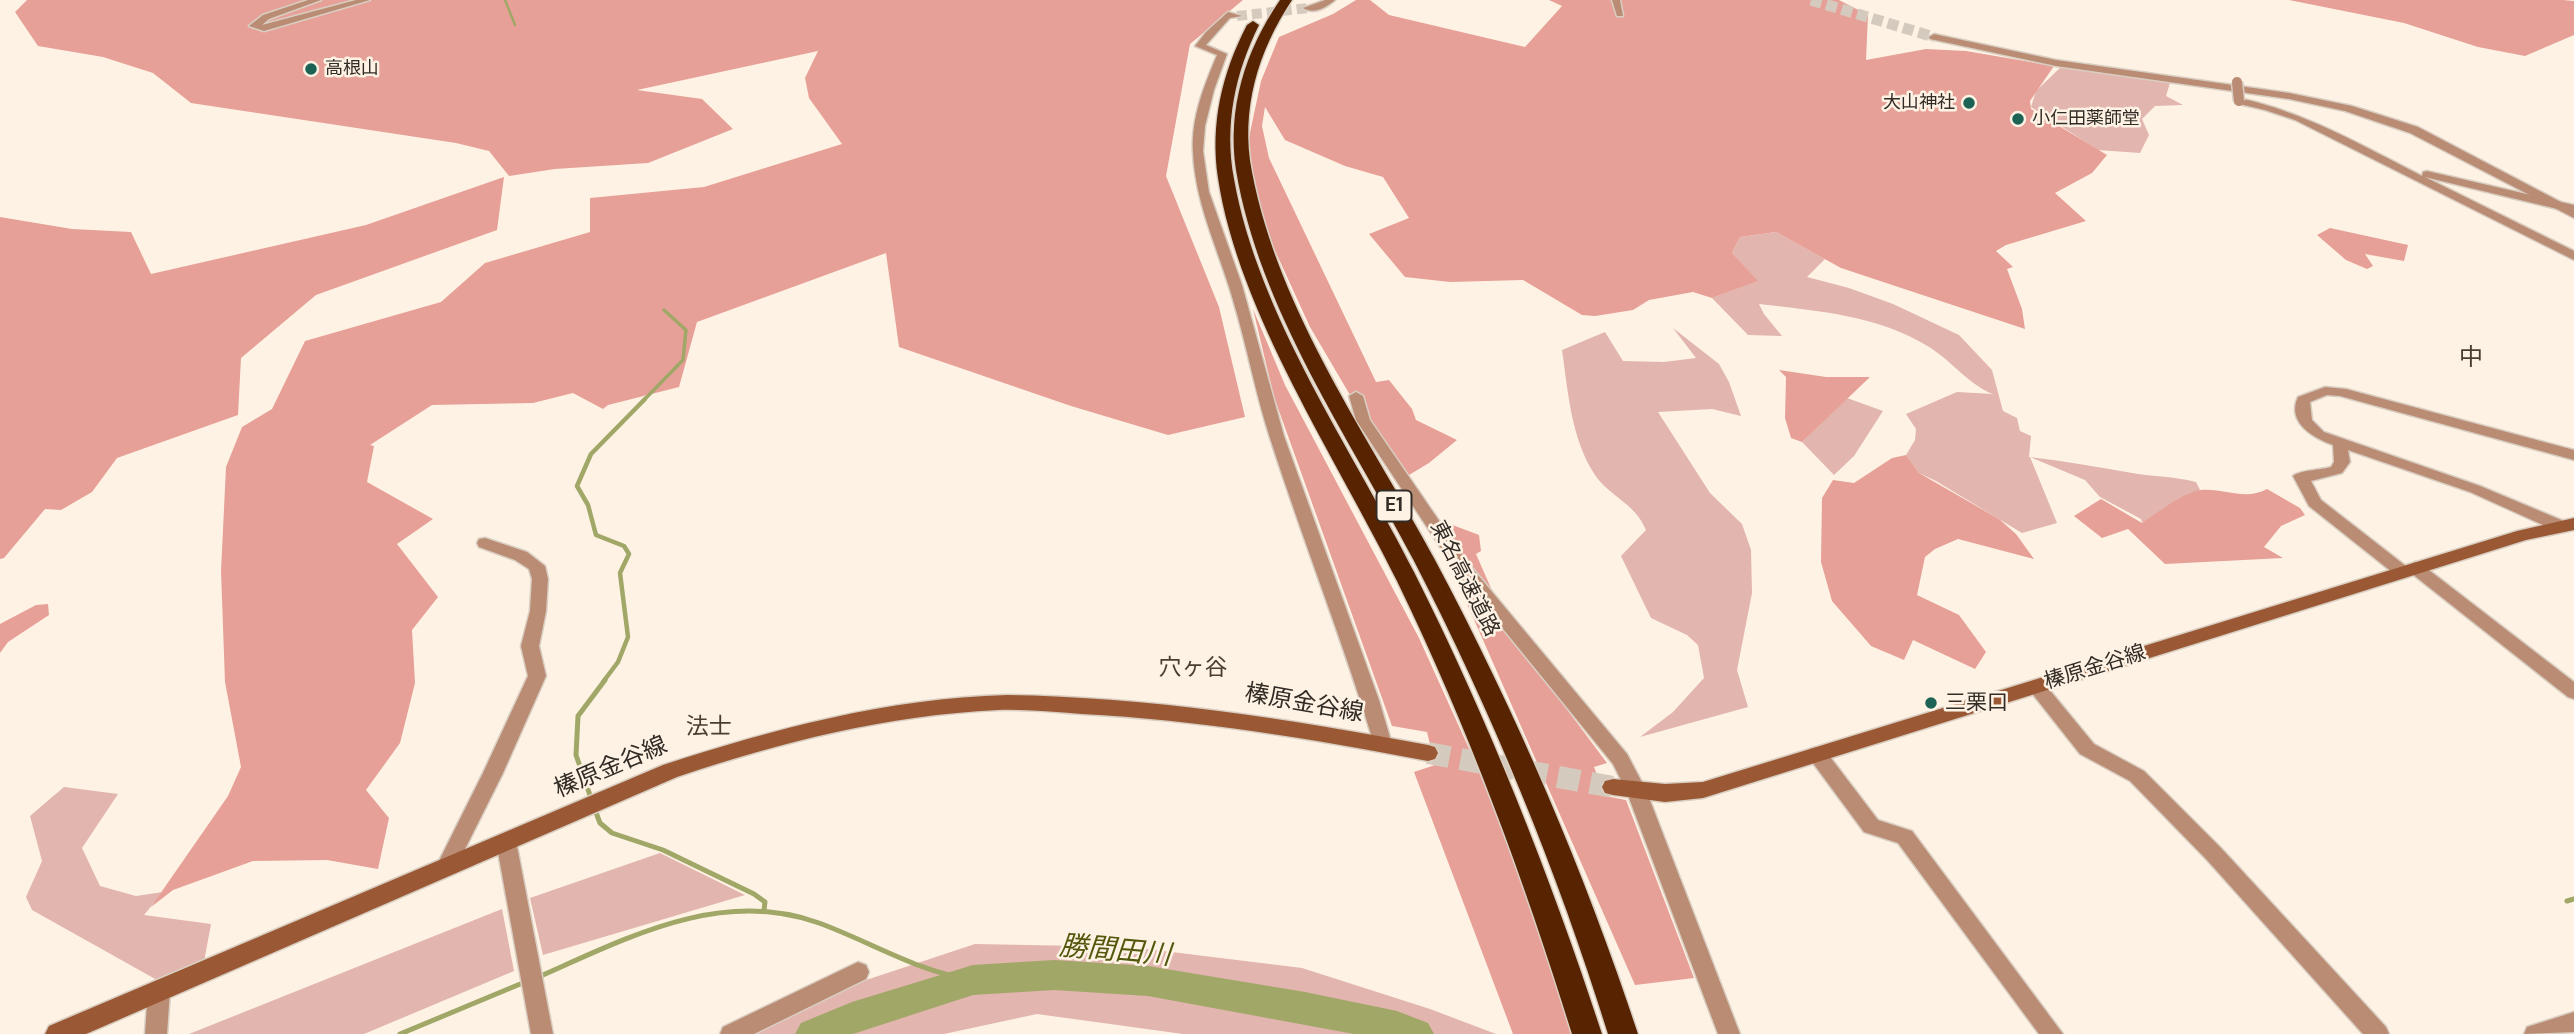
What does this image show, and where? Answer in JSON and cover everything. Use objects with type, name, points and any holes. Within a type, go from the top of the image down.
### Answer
[{"type":"highway","name":"E1","points":[[1270,0],[1248,33],[1228,85],[1222,131],[1229,198],[1263,295],[1295,365],[1381,527],[1465,703],[1529,857],[1583,1021]]},
{"type":"highway","name":"東名高速道路","points":[[1286,0],[1256,52],[1241,114],[1243,162],[1258,226],[1283,293],[1306,340],[1423,559],[1523,765],[1571,879],[1619,1021]]},
{"type":"main road","name":"榛原金谷線","points":[[1613,787],[1665,793],[1703,790],[2409,570],[2567,525]]},
{"type":"main road","name":"榛原金谷線","points":[[58,1034],[670,771],[732,749],[796,732],[942,708],[998,703],[1152,709],[1239,719],[1428,752]]},
{"type":"street","points":[[317,0],[266,17],[254,26],[264,28],[366,0]]},
{"type":"street","points":[[1308,8],[1319,7],[1331,0]]},
{"type":"street","points":[[1616,0],[1620,14]]},
{"type":"street","points":[[1237,16],[1228,15],[1213,33],[1204,38],[1200,46],[1222,54],[1206,95],[1198,127],[1198,152],[1205,207],[1241,300],[1263,393],[1366,685],[1383,744]]},
{"type":"street","points":[[1934,37],[2056,63],[2289,96],[2348,108],[2414,130],[2557,206]]},
{"type":"street","points":[[2237,82],[2239,102],[2268,107],[2299,118],[2322,132],[2402,168],[2574,256]]},
{"type":"street","points":[[2402,168],[2574,211]]},
{"type":"street","points":[[2567,525],[2412,465],[2340,444],[2319,435],[2306,423],[2302,414],[2303,400],[2325,391],[2341,392],[2574,455]]},
{"type":"street","points":[[1356,396],[1363,420],[1462,567],[1620,759],[1636,790],[1729,1034]]},
{"type":"street","points":[[2340,444],[2342,462],[2337,470],[2328,474],[2301,476],[2315,503],[2574,691]]},
{"type":"street","points":[[446,867],[537,676],[530,646],[538,611],[540,579],[537,566],[521,556],[485,543]]},
{"type":"street","points":[[2037,687],[2087,749],[2137,776],[2214,853],[2378,1034]]},
{"type":"street","points":[[1817,754],[1871,826],[1905,837],[2052,1034]]},
{"type":"street","points":[[506,841],[542,1034]]},
{"type":"street","points":[[731,1034],[858,972]]},
{"type":"street","points":[[156,1034],[159,990]]},
{"type":"street","points":[[2535,1034],[2574,1023]]},
{"type":"shaded area","points":[[27,0],[1243,0],[1190,44],[1166,176],[1219,307],[1245,417],[1168,435],[1071,406],[899,347],[886,253],[697,322],[679,387],[608,405],[603,409],[573,393],[533,403],[432,405],[370,445],[374,446],[367,482],[433,519],[397,544],[438,597],[412,630],[415,683],[400,743],[366,790],[389,818],[378,869],[327,860],[253,861],[173,890],[151,907],[228,796],[241,767],[225,682],[221,571],[226,467],[242,427],[272,409],[305,341],[441,302],[485,263],[590,232],[590,198],[704,187],[842,144],[809,98],[805,78],[818,51],[637,90],[702,99],[733,129],[648,163],[555,169],[509,176],[489,151],[456,143],[191,103],[153,73],[103,57],[38,46],[15,12]]},
{"type":"shaded area","points":[[1356,0],[1370,0],[1389,15],[1525,47],[1562,6],[1549,0],[1839,0],[1868,15],[1866,60],[1926,49],[1966,51],[2054,66],[2030,101],[2031,109],[2107,155],[2092,173],[2055,193],[2086,221],[2006,245],[1996,251],[2013,267],[2007,269],[2022,309],[2025,329],[1841,268],[1776,232],[1740,237],[1732,253],[1758,281],[1712,298],[1693,292],[1649,300],[1633,310],[1595,316],[1582,315],[1523,280],[1450,282],[1405,277],[1369,234],[1409,218],[1383,177],[1345,166],[1285,140],[1265,107],[1262,126],[1269,158],[1376,382],[1389,380],[1412,409],[1416,420],[1457,440],[1409,475],[1360,412],[1310,327],[1261,220],[1248,142],[1261,81],[1279,37],[1333,14]]},
{"type":"shaded area","points":[[2289,0],[2574,1],[2574,35],[2525,56],[2478,47],[2404,23]]},
{"type":"shaded area","points":[[2061,67],[2170,83],[2166,96],[2183,105],[2155,106],[2142,119],[2149,135],[2140,153],[2098,150],[2031,107],[2036,91]]},
{"type":"shaded area","points":[[504,177],[497,230],[316,295],[241,358],[238,415],[117,458],[92,492],[61,510],[45,509],[4,558],[0,559],[0,217],[72,229],[131,232],[151,274],[366,225]]},
{"type":"shaded area","points":[[2330,228],[2408,245],[2404,261],[2365,254],[2373,266],[2367,269],[2346,260],[2317,235]]},
{"type":"shaded area","points":[[1776,232],[1825,259],[1807,277],[1893,304],[1959,335],[1992,370],[2003,411],[2017,418],[2020,431],[2031,436],[2029,457],[2057,523],[2022,533],[1919,473],[1906,455],[1915,440],[1916,429],[1906,414],[1957,392],[1993,394],[1976,385],[1929,347],[1909,336],[1868,321],[1825,312],[1759,304],[1782,336],[1748,335],[1712,298],[1757,281],[1732,253],[1740,237]]},
{"type":"shaded area","points":[[1253,309],[1285,385],[1419,638],[1504,826],[1573,1034],[1513,1034],[1414,772],[1435,765],[1427,732],[1392,726],[1274,397]]},
{"type":"shaded area","points":[[1673,328],[1719,364],[1729,382],[1741,416],[1712,409],[1658,412],[1710,493],[1742,524],[1751,550],[1752,593],[1737,670],[1748,707],[1640,737],[1673,712],[1704,678],[1698,645],[1687,635],[1651,618],[1621,556],[1646,530],[1636,513],[1601,483],[1587,461],[1572,414],[1562,350],[1605,332],[1623,361],[1664,362],[1696,358]]},
{"type":"shaded area","points":[[1779,370],[1826,377],[1870,377],[1802,442],[1791,438],[1785,418],[1786,377]]},
{"type":"shaded area","points":[[1847,398],[1883,411],[1854,456],[1834,475],[1802,442]]},
{"type":"shaded area","points":[[1906,455],[1919,473],[1999,519],[2016,534],[2034,559],[1958,539],[1935,549],[1925,557],[1917,595],[1959,615],[1986,652],[1975,669],[1913,640],[1904,660],[1871,646],[1832,601],[1821,562],[1822,498],[1833,480],[1854,483],[1892,458]]},
{"type":"shaded area","points":[[2030,457],[2188,480],[2196,482],[2200,490],[2142,523],[2141,519],[2100,497],[2085,480]]},
{"type":"shaded area","points":[[2267,489],[2300,508],[2305,515],[2281,526],[2264,547],[2283,558],[2165,564],[2128,529],[2102,538],[2074,516],[2101,499],[2142,523],[2187,495],[2201,490],[2251,494]]},
{"type":"shaded area","points":[[1442,521],[1479,535],[1481,551],[1476,554],[1494,595],[1468,568],[1443,529]]},
{"type":"shaded area","points":[[1457,581],[1498,617],[1607,763],[1594,767],[1605,796],[1626,800],[1694,978],[1635,985]]},
{"type":"shaded area","points":[[48,604],[49,615],[8,642],[0,653],[0,624],[36,605]]},
{"type":"shaded area","points":[[64,787],[118,794],[82,848],[100,886],[136,896],[163,892],[144,915],[211,924],[204,962],[157,980],[32,910],[26,897],[42,861],[30,816]]},
{"type":"shaded area","points":[[660,853],[745,895],[543,955],[530,898]]},
{"type":"shaded area","points":[[502,909],[514,971],[364,1034],[189,1034]]},
{"type":"shaded area","points":[[975,944],[1131,947],[1302,968],[1430,1009],[1496,1034],[1183,1034],[1037,1014],[944,1034],[757,1034],[848,986]]},
{"type":"waterway","points":[[505,0],[515,25]]},
{"type":"waterway","points":[[643,401],[683,360],[686,330],[664,310]]},
{"type":"waterway","points":[[603,682],[618,662],[628,637],[620,573],[629,554],[624,546],[596,535],[588,505],[577,486],[591,454],[645,399]]},
{"type":"waterway","points":[[592,801],[576,755],[578,716],[605,680]]},
{"type":"waterway","points":[[595,810],[600,823],[612,833],[663,850],[754,894],[765,902],[764,910]]},
{"type":"waterway","points":[[2567,901],[2574,899]]},
{"type":"waterway","points":[[536,978],[604,948],[674,922],[709,914],[746,911],[782,913],[819,923],[914,963],[973,980]]},
{"type":"waterway","name":"勝間田川","points":[[813,1034],[852,1018],[973,980],[1054,975],[1148,981],[1305,1008],[1397,1027],[1416,1034]]},
{"type":"waterway","points":[[400,1034],[525,982]]},
{"type":"tunnel","points":[[1811,0],[1934,37]]},
{"type":"tunnel","points":[[1237,16],[1308,8]]},
{"type":"tunnel","points":[[1428,753],[1613,787]]},
{"type":"place","name":"高根山","points":[[311,69]]},
{"type":"place","name":"大山神社","points":[[1969,103]]},
{"type":"place","name":"小仁田薬師堂","points":[[2018,119]]},
{"type":"place","name":"三栗口","points":[[1931,703]]},
{"type":"district","name":"中","points":[[2471,359]]},
{"type":"district","name":"穴ヶ谷","points":[[1193,669]]},
{"type":"district","name":"法士","points":[[709,728]]}]
